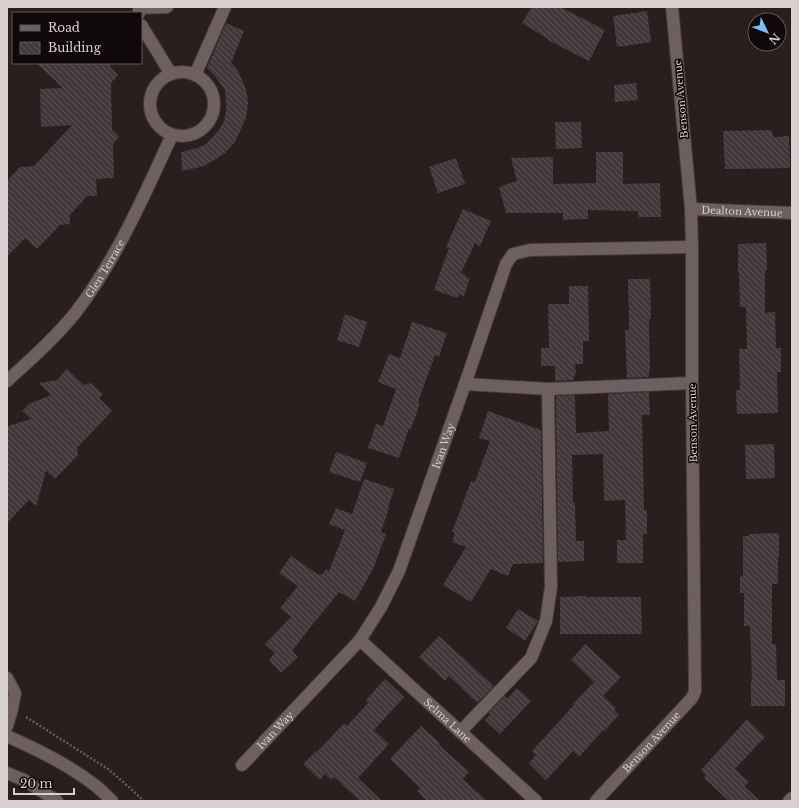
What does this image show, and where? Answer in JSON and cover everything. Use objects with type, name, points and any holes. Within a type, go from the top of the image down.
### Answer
[{"type":"street","points":[[139,12],[139,8],[167,7]]},
{"type":"street","points":[[195,75],[225,7]]},
{"type":"street","name":"Benson Avenue","points":[[596,801],[692,698],[696,691],[691,210],[672,7]]},
{"type":"street","points":[[142,27],[171,74]]},
{"type":"street","points":[[182,72],[195,75],[205,81],[211,89],[214,100],[214,108],[211,119],[199,132],[189,136],[172,135],[162,130],[155,122],[151,112],[150,103],[152,92],[164,78],[171,74],[182,72]]},
{"type":"street","name":"Glen Terrace","points":[[7,381],[54,337],[76,312],[101,275],[134,218],[172,135]]},
{"type":"street","name":"Dealton Avenue","points":[[691,210],[792,212]]},
{"type":"street","name":"Ivan Way","points":[[242,765],[360,640],[381,607],[399,571],[506,264],[512,254],[530,250],[692,247]]},
{"type":"street","points":[[465,384],[548,389],[692,383]]},
{"type":"street","points":[[460,732],[531,658],[546,621],[551,588],[548,389]]},
{"type":"street","name":"Selma Lane","points":[[360,640],[536,801]]},
{"type":"street","points":[[7,678],[15,693],[7,726]]},
{"type":"street","points":[[7,736],[38,750],[71,769],[96,786],[112,801]]},
{"type":"street","points":[[7,772],[24,780],[57,801]]},
{"type":"path","points":[[12,709],[108,769],[144,801]]},
{"type":"building","points":[[532,7],[560,7],[605,30],[589,61],[548,40],[522,23]]},
{"type":"building","points":[[647,11],[651,42],[617,47],[613,16]]},
{"type":"building","points":[[226,23],[244,31],[231,63],[237,69],[247,94],[248,104],[246,118],[235,142],[226,152],[204,166],[182,171],[181,152],[198,148],[206,144],[219,130],[224,121],[226,111],[225,90],[216,77],[207,68]]},
{"type":"building","points":[[37,64],[110,64],[111,68],[118,75],[111,83],[112,130],[119,137],[113,144],[114,178],[96,179],[97,196],[87,196],[70,215],[70,224],[60,225],[37,249],[25,238],[7,257],[7,181],[20,167],[34,166],[72,125],[41,127],[40,89],[63,88]]},
{"type":"building","points":[[636,83],[638,100],[615,102],[614,85]]},
{"type":"building","points":[[555,122],[581,122],[582,148],[556,149]]},
{"type":"building","points":[[772,130],[773,137],[789,136],[790,168],[725,169],[723,131]]},
{"type":"building","points":[[596,152],[623,152],[623,184],[660,183],[661,217],[638,217],[638,211],[588,210],[588,219],[563,220],[563,213],[506,213],[499,187],[517,181],[511,158],[553,157],[553,184],[596,183]]},
{"type":"building","points":[[456,158],[465,184],[438,193],[429,167]]},
{"type":"building","points":[[463,209],[491,221],[480,246],[475,243],[461,273],[466,275],[465,277],[470,278],[464,296],[459,294],[458,298],[434,290],[449,248],[446,247]]},
{"type":"building","points":[[766,243],[767,270],[765,271],[765,313],[775,312],[776,348],[781,348],[781,372],[777,372],[778,413],[737,414],[736,390],[740,390],[739,349],[747,349],[746,307],[740,307],[738,244]]},
{"type":"building","points":[[628,279],[650,279],[651,319],[649,319],[649,377],[627,378],[625,330],[629,330]]},
{"type":"building","points":[[569,286],[588,286],[589,341],[583,341],[583,364],[575,364],[576,375],[574,375],[574,380],[555,381],[555,366],[541,366],[541,348],[549,348],[548,304],[569,304]]},
{"type":"building","points":[[345,314],[367,322],[359,347],[337,340]]},
{"type":"building","points":[[412,322],[447,333],[439,357],[435,355],[418,402],[420,403],[411,429],[409,428],[399,458],[368,448],[376,424],[383,426],[396,389],[378,382],[389,354],[400,358]]},
{"type":"building","points":[[67,369],[84,385],[91,383],[103,394],[99,398],[112,411],[77,448],[78,455],[55,479],[46,471],[36,506],[29,500],[7,523],[7,426],[31,419],[22,411],[29,404],[51,395],[39,383],[57,380]]},
{"type":"building","points":[[649,392],[650,415],[642,415],[644,510],[647,510],[647,534],[643,534],[643,563],[617,563],[617,540],[626,540],[625,500],[604,501],[603,454],[572,455],[573,503],[575,503],[576,541],[584,541],[584,561],[558,562],[556,396],[575,395],[576,433],[609,431],[608,394]]},
{"type":"building","points":[[488,411],[541,430],[543,563],[513,564],[508,576],[491,569],[471,602],[443,585],[466,547],[452,542],[455,533],[452,532],[471,481],[475,482],[490,441],[479,438]]},
{"type":"building","points":[[774,444],[775,478],[746,479],[745,445]]},
{"type":"building","points":[[336,452],[367,463],[360,482],[329,472]]},
{"type":"building","points":[[364,479],[394,489],[381,532],[386,534],[373,569],[355,601],[339,592],[292,651],[298,657],[281,673],[269,660],[275,653],[265,644],[291,617],[280,608],[298,586],[279,573],[291,556],[319,575],[322,575],[326,569],[329,571],[345,530],[329,524],[336,508],[352,514]]},
{"type":"building","points":[[779,533],[778,584],[772,584],[772,644],[776,644],[777,680],[785,680],[785,706],[751,706],[752,681],[750,626],[744,626],[744,593],[740,593],[740,576],[743,576],[743,536],[749,536],[749,534]]},
{"type":"building","points":[[560,597],[641,597],[642,634],[560,634]]},
{"type":"building","points":[[518,609],[538,621],[525,641],[506,628]]},
{"type":"building","points":[[439,636],[494,686],[477,703],[449,676],[445,681],[419,657]]},
{"type":"building","points":[[585,644],[621,677],[603,696],[616,708],[614,710],[619,715],[604,731],[603,730],[579,757],[573,751],[546,780],[529,763],[536,755],[532,751],[594,682],[571,660]]},
{"type":"building","points":[[385,679],[404,697],[374,730],[389,744],[358,778],[382,801],[360,801],[334,777],[331,780],[325,774],[320,780],[303,764],[316,751],[317,752],[344,723],[347,726],[368,703],[366,700]]},
{"type":"building","points":[[517,688],[531,701],[500,734],[485,720],[490,715],[488,713],[505,696],[507,699]]},
{"type":"building","points":[[747,719],[765,737],[735,769],[749,782],[744,786],[760,801],[729,801],[704,778],[706,775],[701,770]]},
{"type":"building","points":[[421,726],[440,743],[439,745],[469,772],[463,779],[487,801],[427,801],[417,791],[420,788],[390,759]]}]
